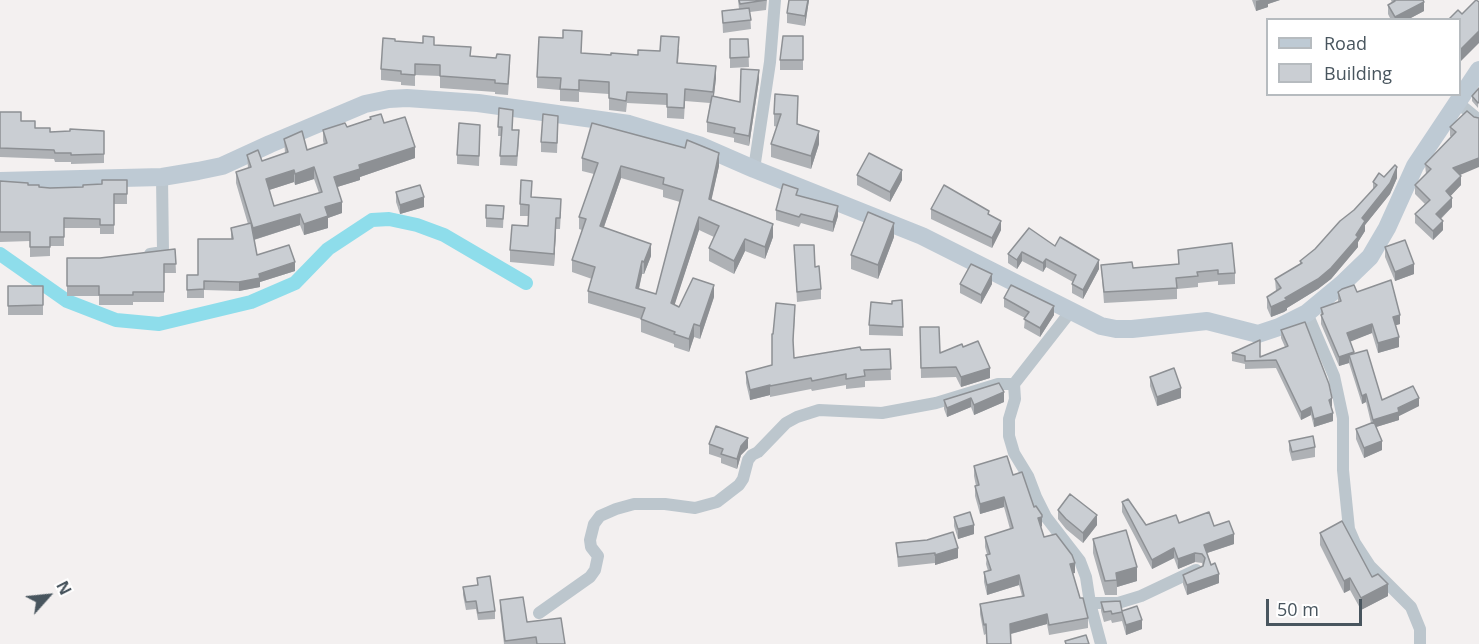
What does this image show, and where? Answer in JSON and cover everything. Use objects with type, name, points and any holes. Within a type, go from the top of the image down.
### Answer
[{"type":"main road","points":[[1461,89],[1479,70]]},
{"type":"main road","points":[[0,180],[162,177],[222,166],[280,139],[365,105],[389,99],[407,98],[478,103],[629,124],[699,145],[922,236],[1101,326],[1116,329],[1207,321],[1258,334],[1279,327],[1307,313],[1370,257],[1387,228],[1415,166],[1457,96]]},
{"type":"street","points":[[754,169],[770,62],[775,0]]},
{"type":"street","points":[[1461,89],[1479,120]]},
{"type":"street","points":[[141,255],[163,252],[162,177]]},
{"type":"street","points":[[1071,311],[1014,384],[1015,399],[1009,419],[1009,436],[1014,453],[1028,476],[1046,517],[1080,561],[1086,577],[1101,644]]},
{"type":"street","points":[[1307,313],[1334,376],[1343,417],[1343,470],[1349,529],[1370,566],[1412,607],[1420,629],[1420,644]]},
{"type":"street","points":[[539,613],[590,577],[595,570],[598,556],[591,547],[590,540],[594,524],[600,516],[634,504],[665,504],[695,508],[717,502],[739,485],[752,455],[758,452],[786,423],[797,417],[819,410],[882,413],[936,403],[998,384],[1014,384]]},
{"type":"street","points":[[1090,603],[1118,603],[1141,596],[1197,570]]},
{"type":"building","points":[[739,0],[766,0],[740,4]]},
{"type":"building","points":[[789,0],[808,0],[805,16],[787,13]]},
{"type":"building","points":[[1394,0],[1423,0],[1424,2],[1395,17],[1388,5]]},
{"type":"building","points":[[1476,0],[1479,2],[1479,31],[1461,49],[1461,18],[1450,18],[1458,10],[1462,14]]},
{"type":"building","points":[[749,8],[751,20],[723,23],[722,11]]},
{"type":"building","points":[[563,30],[582,31],[581,53],[611,55],[611,53],[638,55],[638,50],[660,51],[661,36],[679,37],[677,63],[716,66],[713,92],[685,89],[684,108],[667,107],[667,94],[627,92],[626,101],[609,98],[609,82],[579,80],[579,90],[560,89],[561,78],[537,77],[539,37],[563,38]]},
{"type":"building","points":[[423,36],[434,37],[434,45],[471,47],[470,56],[496,58],[497,54],[510,55],[508,84],[495,83],[495,80],[440,76],[440,65],[415,64],[415,75],[381,69],[383,38],[423,43]]},
{"type":"building","points":[[783,36],[803,36],[803,60],[780,60]]},
{"type":"building","points":[[730,39],[748,39],[749,57],[730,58]]},
{"type":"building","points":[[741,69],[759,70],[749,136],[734,133],[735,128],[707,122],[712,96],[740,102]]},
{"type":"building","points":[[1479,88],[1479,102],[1478,103],[1472,96]]},
{"type":"building","points":[[775,94],[798,96],[797,124],[819,131],[811,156],[771,144],[781,114],[774,114]]},
{"type":"building","points":[[499,108],[513,110],[512,130],[519,130],[517,156],[500,156],[502,127],[498,127]]},
{"type":"building","points":[[1467,111],[1479,118],[1479,158],[1453,168],[1461,176],[1446,191],[1452,198],[1436,214],[1443,221],[1433,231],[1415,214],[1430,200],[1415,185],[1431,169],[1425,164],[1456,132],[1450,127]]},
{"type":"building","points":[[0,112],[21,112],[21,121],[35,121],[35,128],[50,128],[50,132],[70,131],[70,129],[104,131],[104,154],[71,155],[71,153],[55,153],[54,150],[0,148]]},
{"type":"building","points":[[381,114],[384,123],[405,117],[415,147],[359,165],[360,169],[334,177],[342,202],[325,207],[328,216],[304,224],[300,214],[253,228],[236,172],[251,167],[247,155],[258,150],[262,161],[288,152],[284,139],[302,131],[307,150],[327,143],[323,130],[345,123],[347,127],[371,119],[370,117]],"holes":[[[314,167],[322,192],[274,206],[266,179],[294,170],[295,174]]]},
{"type":"building","points":[[543,114],[558,116],[557,143],[541,142]]},
{"type":"building","points":[[459,123],[480,125],[479,156],[457,155]]},
{"type":"building","points":[[592,123],[685,148],[687,140],[719,153],[709,199],[773,224],[765,247],[745,239],[734,261],[709,248],[719,226],[699,217],[671,303],[679,307],[693,278],[714,285],[700,326],[694,324],[689,339],[641,319],[645,308],[588,291],[595,267],[572,260],[586,219],[579,217],[598,163],[582,158]],"holes":[[[621,166],[664,178],[663,184],[683,190],[656,294],[636,288],[642,261],[644,262],[651,244],[600,226]]]},
{"type":"building","points":[[869,153],[902,170],[890,192],[857,175]]},
{"type":"building","points":[[1395,165],[1397,167],[1390,183],[1362,218],[1365,221],[1356,235],[1358,237],[1331,268],[1318,279],[1285,298],[1287,300],[1271,307],[1267,297],[1281,288],[1275,279],[1302,263],[1300,261],[1315,249],[1377,185],[1373,182],[1379,173],[1384,177]]},
{"type":"building","points":[[102,180],[127,180],[127,194],[114,194],[114,225],[100,225],[100,219],[64,218],[64,237],[50,237],[50,247],[30,247],[30,232],[0,232],[0,181],[28,183],[28,185],[50,188],[83,187],[83,185],[102,184]]},
{"type":"building","points":[[521,180],[532,181],[531,197],[561,199],[560,218],[556,218],[554,254],[510,250],[512,225],[528,226],[529,205],[520,204]]},
{"type":"building","points":[[783,184],[798,189],[796,195],[838,206],[833,222],[801,214],[799,217],[776,210]]},
{"type":"building","points":[[420,185],[424,197],[400,205],[396,192]]},
{"type":"building","points":[[944,185],[989,211],[988,214],[1001,221],[992,238],[931,209]]},
{"type":"building","points":[[486,205],[504,206],[503,219],[486,218]]},
{"type":"building","points":[[868,212],[894,223],[878,265],[851,255]]},
{"type":"building","points":[[251,223],[257,255],[289,245],[295,262],[259,274],[260,278],[239,282],[204,281],[204,289],[187,290],[187,275],[198,275],[198,239],[233,239],[231,228]]},
{"type":"building","points":[[1029,228],[1055,246],[1060,237],[1099,260],[1083,290],[1072,284],[1076,275],[1046,259],[1043,263],[1022,252],[1017,260],[1008,254]]},
{"type":"building","points":[[1405,240],[1414,264],[1395,272],[1385,247]]},
{"type":"building","points":[[1232,243],[1235,273],[1218,274],[1218,270],[1197,272],[1198,276],[1176,278],[1177,288],[1104,292],[1101,265],[1132,262],[1133,268],[1179,264],[1178,250]]},
{"type":"building","points":[[794,245],[814,245],[815,267],[819,266],[821,289],[797,292]]},
{"type":"building","points":[[175,249],[176,264],[164,264],[164,292],[99,295],[99,286],[67,286],[67,258],[100,258]]},
{"type":"building","points":[[971,264],[992,274],[981,295],[960,284]]},
{"type":"building","points":[[1391,280],[1400,315],[1393,317],[1399,337],[1378,343],[1372,324],[1347,333],[1354,352],[1339,357],[1321,315],[1323,314],[1321,308],[1341,301],[1338,292],[1342,289],[1354,285],[1357,292]]},
{"type":"building","points":[[1011,285],[1054,306],[1040,328],[1024,319],[1029,312],[1004,298]]},
{"type":"building","points":[[8,286],[43,286],[43,305],[8,306]]},
{"type":"building","points":[[902,300],[903,327],[869,325],[871,302],[892,304],[892,301]]},
{"type":"building","points":[[776,303],[795,305],[794,358],[860,347],[861,350],[890,349],[891,369],[864,370],[865,376],[846,379],[846,374],[812,381],[811,378],[750,390],[746,372],[772,365],[772,334]]},
{"type":"building","points":[[1305,322],[1329,384],[1332,398],[1329,400],[1333,413],[1314,419],[1311,407],[1301,412],[1276,360],[1245,361],[1245,356],[1232,353],[1260,340],[1260,357],[1288,346],[1281,330]]},
{"type":"building","points":[[920,327],[939,327],[940,353],[962,344],[963,347],[978,341],[990,368],[961,377],[956,367],[921,368]]},
{"type":"building","points":[[1367,350],[1382,400],[1413,386],[1419,398],[1398,408],[1399,412],[1373,420],[1366,394],[1362,396],[1349,355]]},
{"type":"building","points":[[1174,368],[1181,388],[1157,397],[1150,377]]},
{"type":"building","points":[[999,383],[1004,392],[974,405],[971,398],[947,408],[944,400]]},
{"type":"building","points":[[1374,422],[1382,441],[1364,448],[1356,429]]},
{"type":"building","points":[[716,426],[748,438],[741,446],[737,459],[721,454],[723,449],[709,444]]},
{"type":"building","points":[[1313,436],[1315,447],[1292,452],[1289,441]]},
{"type":"building","points":[[1007,456],[1013,475],[1022,472],[1034,507],[1036,506],[1042,515],[1038,518],[1044,537],[1056,534],[1072,555],[1075,563],[1070,564],[1088,618],[1049,625],[1047,614],[1010,624],[1011,644],[987,644],[986,624],[984,625],[980,604],[1024,596],[1019,575],[987,585],[984,572],[991,570],[986,555],[990,554],[985,537],[1013,528],[1004,497],[980,504],[975,486],[979,485],[974,466]]},
{"type":"building","points":[[1070,494],[1097,515],[1083,533],[1058,510]]},
{"type":"building","points":[[1128,499],[1146,525],[1176,515],[1179,523],[1209,512],[1214,526],[1229,521],[1234,534],[1204,545],[1211,565],[1215,563],[1219,574],[1187,585],[1183,575],[1203,566],[1205,558],[1202,554],[1195,553],[1178,559],[1174,548],[1152,560],[1122,502]]},
{"type":"building","points":[[970,512],[974,525],[958,529],[954,517]]},
{"type":"building","points":[[1342,521],[1372,577],[1378,574],[1388,584],[1361,598],[1350,578],[1344,581],[1320,533]]},
{"type":"building","points":[[1126,530],[1137,567],[1116,573],[1117,580],[1105,581],[1093,539]]},
{"type":"building","points":[[953,532],[958,548],[935,555],[935,553],[898,557],[896,543],[927,540]]},
{"type":"building","points":[[490,576],[495,611],[478,613],[476,601],[466,602],[463,587],[478,585],[477,578]]},
{"type":"building","points":[[523,597],[527,622],[561,618],[565,644],[537,644],[536,637],[505,641],[500,600]]},
{"type":"building","points":[[1120,601],[1122,611],[1137,606],[1142,620],[1126,625],[1122,612],[1112,614],[1111,611],[1104,612],[1101,602]]},
{"type":"building","points":[[1086,635],[1089,644],[1066,644],[1065,641]]},
{"type":"waterway","points":[[0,254],[67,301],[116,320],[159,324],[251,302],[295,283],[328,249],[372,220],[389,219],[417,225],[444,235],[526,283]]}]
